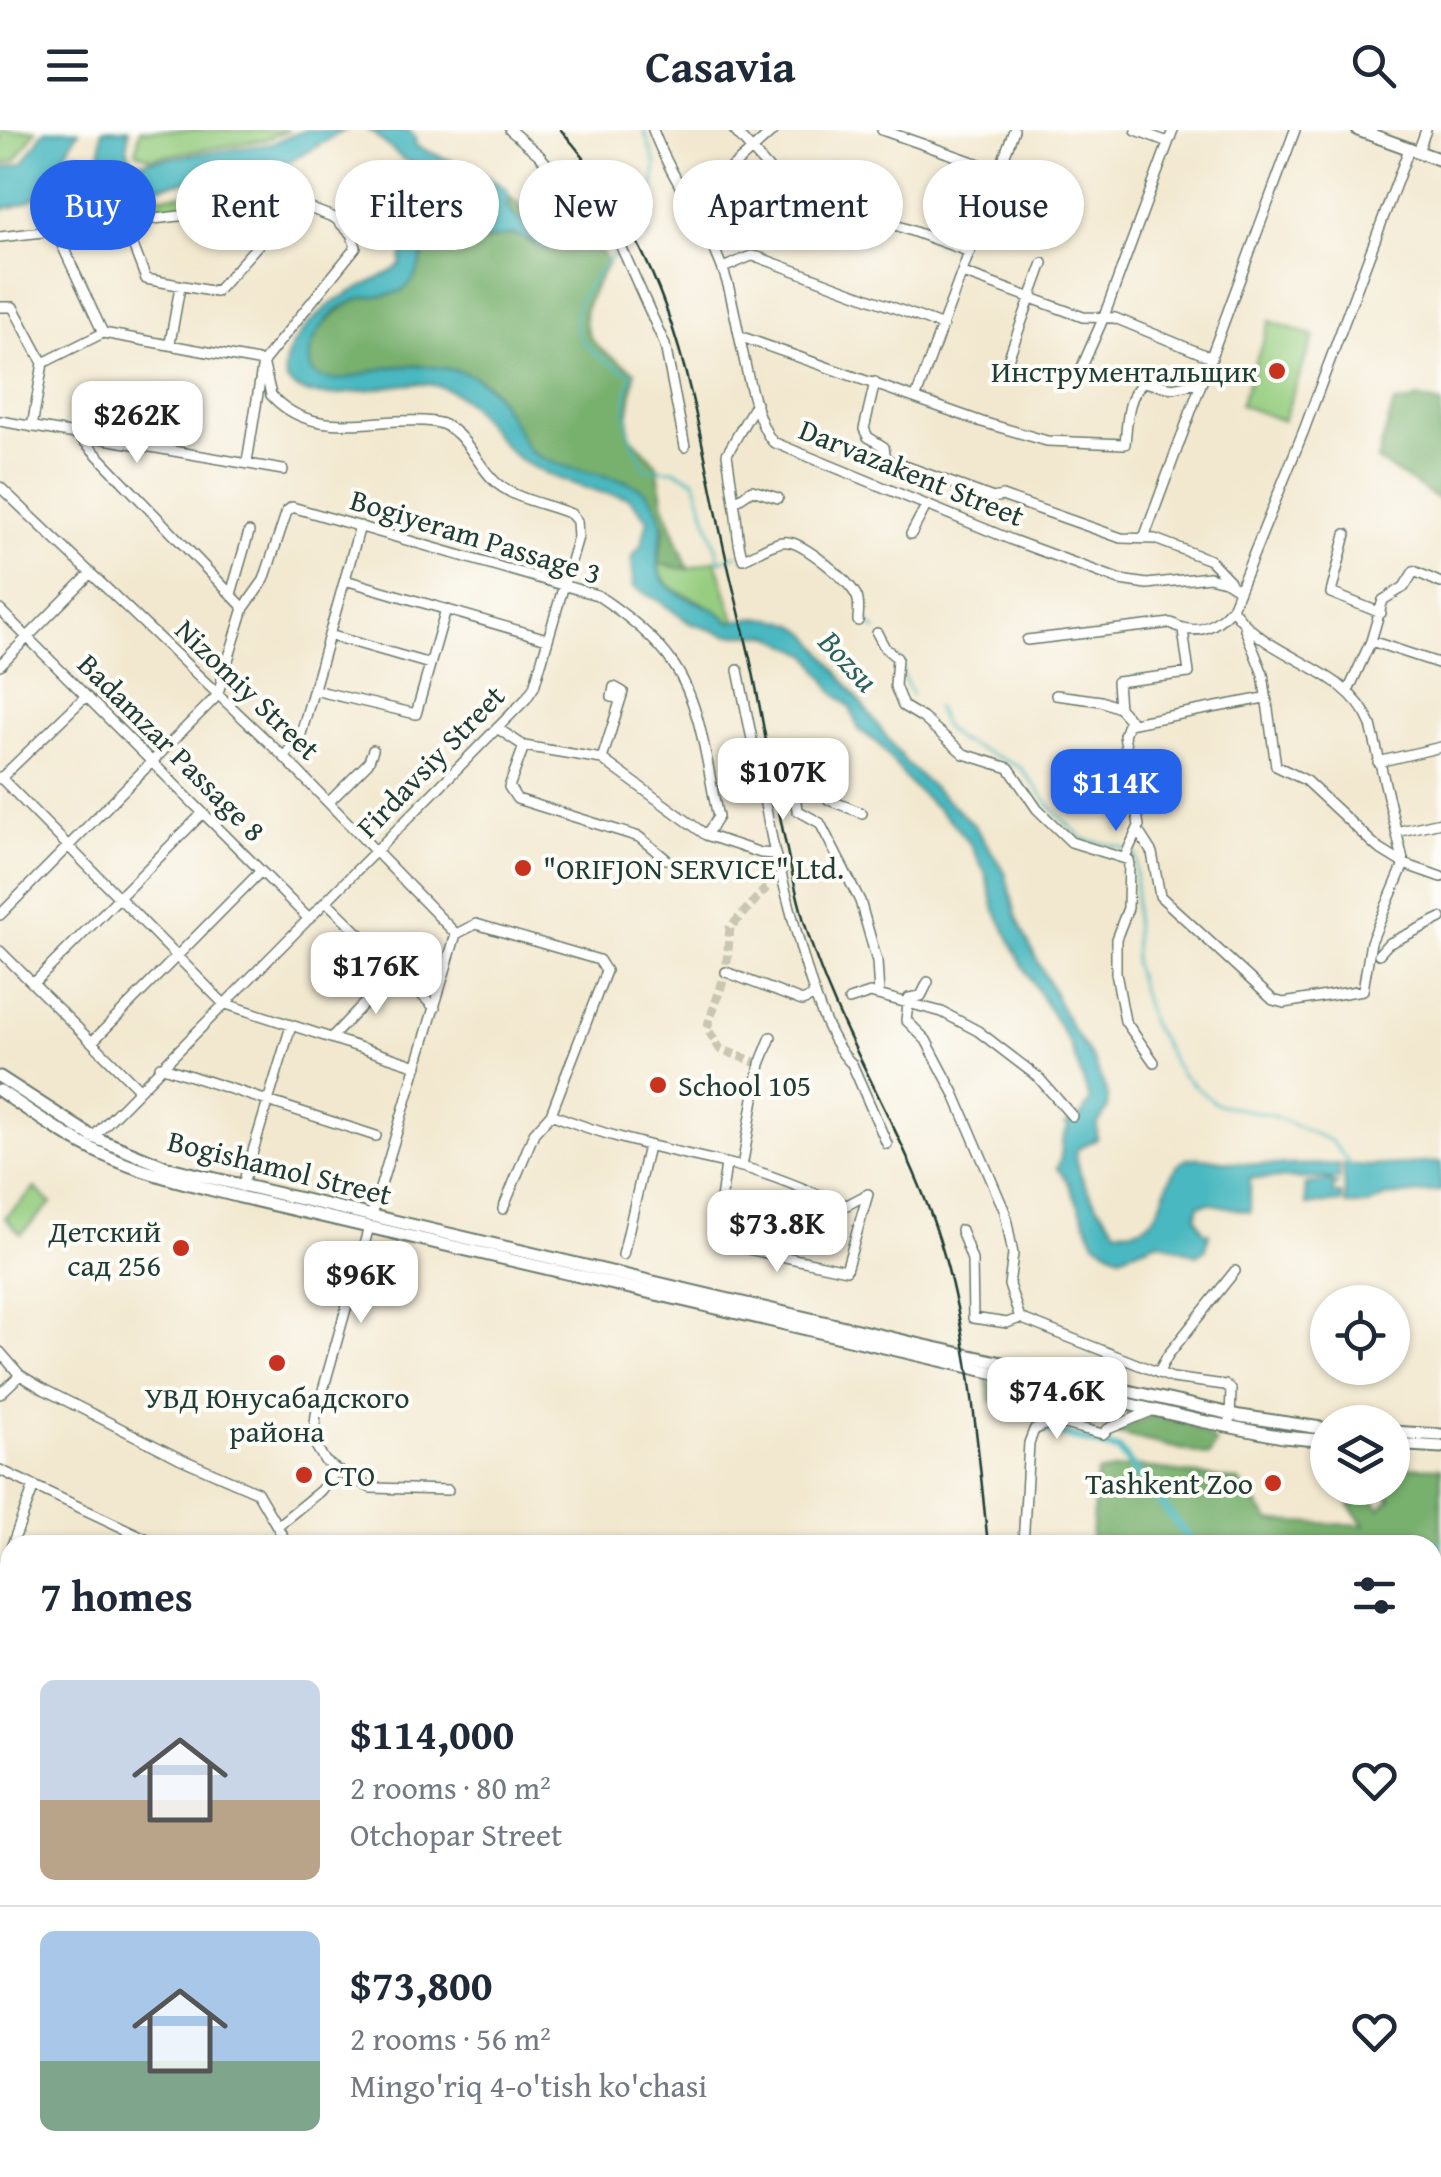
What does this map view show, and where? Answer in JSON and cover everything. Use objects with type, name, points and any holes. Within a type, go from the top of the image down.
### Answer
[{"type":"main road","points":[[1358,130],[1441,160]]},
{"type":"main road","name":"Bogishamol Street","points":[[0,1076],[93,1137],[152,1162],[242,1187],[370,1221],[1310,1438]]},
{"type":"main road","name":"Bogishamol Street","points":[[0,1091],[70,1137],[119,1161],[240,1197],[370,1221]]},
{"type":"main road","name":"Bogishamol Street","points":[[575,1268],[1154,1410],[1310,1427]]},
{"type":"main road","points":[[1410,1433],[1441,1435]]},
{"type":"main road","points":[[1410,1445],[1441,1447]]},
{"type":"street","points":[[510,130],[539,154],[566,186],[586,198],[615,232],[665,345],[685,447]]},
{"type":"street","name":"Darvazakent Street","points":[[654,130],[673,170]]},
{"type":"street","points":[[734,130],[782,184],[970,252],[916,397]]},
{"type":"street","points":[[741,160],[774,130]]},
{"type":"street","points":[[882,130],[968,160]]},
{"type":"street","points":[[1003,160],[1014,130]]},
{"type":"street","points":[[1136,130],[1168,142]]},
{"type":"street","points":[[1081,369],[1172,130]]},
{"type":"street","points":[[1144,538],[1295,130]]},
{"type":"street","points":[[1027,640],[1171,624],[1195,631],[1221,620],[1232,608],[1414,150],[1426,130]]},
{"type":"street","points":[[247,462],[263,362],[357,245],[344,225],[315,210]]},
{"type":"street","points":[[0,237],[30,233]]},
{"type":"street","points":[[64,250],[103,333]]},
{"type":"street","points":[[135,250],[146,278],[180,287],[219,290],[254,250]]},
{"type":"street","name":"Darvazakent Street","points":[[713,250],[722,268],[742,337],[764,430],[773,442],[1120,580],[1148,584],[1209,578],[1225,581],[1239,590]]},
{"type":"street","points":[[722,268],[751,256],[758,257],[944,326]]},
{"type":"street","points":[[1006,365],[1043,263]]},
{"type":"street","points":[[963,273],[1083,317],[1115,318],[1212,358]]},
{"type":"street","points":[[170,343],[180,287]]},
{"type":"street","points":[[0,307],[14,308],[44,363],[32,427]]},
{"type":"street","points":[[44,363],[103,333],[263,362]]},
{"type":"street","points":[[742,337],[1047,441],[1125,444],[1136,388],[1144,382],[1173,388],[1202,382]]},
{"type":"street","name":"Firdavsiy Street","points":[[93,1137],[377,851],[534,686],[578,537],[577,520],[571,514],[499,486],[460,436],[446,425],[430,421],[333,424],[299,415],[270,394],[263,362]]},
{"type":"street","points":[[875,382],[864,429],[868,437],[884,447],[886,459],[1101,532],[1133,540],[1155,538],[1210,560],[1239,590]]},
{"type":"street","points":[[756,403],[727,454],[741,554],[792,543],[826,564],[849,587],[858,598],[858,621]]},
{"type":"street","points":[[0,421],[283,470]]},
{"type":"street","points":[[0,915],[217,696],[244,608],[79,436]]},
{"type":"street","name":"Nizomiy Street","points":[[0,487],[284,757],[456,934]]},
{"type":"street","points":[[734,502],[752,490],[778,498]]},
{"type":"street","points":[[911,534],[926,506]]},
{"type":"street","name":"Bogiyeram Passage 3","points":[[244,608],[264,580],[289,508],[597,596],[624,613],[671,660],[680,675],[697,724],[718,818],[706,835]]},
{"type":"street","points":[[284,757],[301,734],[360,526]]},
{"type":"street","points":[[231,594],[249,532]]},
{"type":"street","points":[[1346,534],[1330,593],[1381,613]]},
{"type":"street","points":[[1348,690],[1372,641],[1381,602],[1404,587],[1414,571],[1441,583]]},
{"type":"street","points":[[0,666],[91,573]]},
{"type":"street","points":[[345,580],[547,640]]},
{"type":"street","points":[[1232,608],[1263,674],[1276,766],[1305,780],[1361,834],[1404,864],[1441,874]]},
{"type":"street","name":"Badamzar Passage 8","points":[[0,610],[309,919]]},
{"type":"street","points":[[314,690],[416,714],[446,610]]},
{"type":"street","points":[[1132,722],[1124,735],[1138,831],[1152,853],[1160,896],[1273,1000],[1284,1003],[1363,990],[1371,942],[1404,864],[1371,725],[1348,690],[1244,627]]},
{"type":"street","points":[[1119,708],[1117,681],[1190,672],[1183,630]]},
{"type":"street","points":[[877,633],[899,664],[894,675],[899,700],[964,754],[996,762],[1014,772],[1037,809],[1071,842],[1124,857],[1130,864],[1128,908],[1116,938],[1116,973],[1125,1021],[1154,1062]]},
{"type":"street","points":[[329,635],[430,664]]},
{"type":"street","points":[[1372,641],[1441,664]]},
{"type":"street","points":[[738,670],[775,854],[814,996],[842,1055],[852,1064],[888,1144]]},
{"type":"street","points":[[1056,695],[1101,701],[1119,708],[1132,722]]},
{"type":"street","points":[[86,696],[0,778],[224,1003],[417,1066]]},
{"type":"street","points":[[1132,722],[1264,698]]},
{"type":"street","points":[[602,759],[619,699]]},
{"type":"street","points":[[497,728],[524,746],[602,759],[706,835],[775,854]]},
{"type":"street","points":[[524,746],[508,787],[517,799],[639,837],[666,858]]},
{"type":"street","points":[[1378,762],[1441,746]]},
{"type":"street","points":[[329,802],[368,763],[373,750]]},
{"type":"street","points":[[862,813],[829,800],[801,758],[791,762],[797,810],[820,823],[860,901],[877,962],[879,995]]},
{"type":"street","points":[[33,984],[202,813]]},
{"type":"street","points":[[1396,832],[1441,822]]},
{"type":"street","points":[[1124,857],[1138,831]]},
{"type":"street","points":[[92,1042],[261,871]]},
{"type":"street","points":[[327,902],[435,1008]]},
{"type":"street","points":[[1379,954],[1388,944],[1441,918]]},
{"type":"street","points":[[448,1490],[371,1488],[337,1470],[313,1441],[316,1415],[370,1221],[456,934],[476,924],[599,960],[606,970],[550,1114],[534,1133],[503,1209]]},
{"type":"street","points":[[0,951],[138,1088]]},
{"type":"street","points":[[331,1038],[395,971]]},
{"type":"street","points":[[726,972],[802,1001],[814,996]]},
{"type":"street","points":[[928,982],[921,996],[908,998],[906,1020],[926,1040],[954,1093],[1006,1212],[1013,1254],[1009,1285],[1020,1318]]},
{"type":"street","points":[[849,1000],[870,993],[879,995],[942,1012],[978,1030],[1038,1077],[1072,1116]]},
{"type":"street","points":[[242,1187],[292,1026]]},
{"type":"street","points":[[742,1167],[760,1064],[770,1036]]},
{"type":"street","points":[[160,1066],[376,1136]]},
{"type":"street","points":[[550,1114],[648,1146],[742,1167],[840,1203],[847,1204],[868,1194],[846,1270],[718,1241],[726,1164]]},
{"type":"street","points":[[623,1255],[648,1146]]},
{"type":"street","points":[[840,1203],[860,1220]]},
{"type":"street","points":[[961,1230],[973,1264],[971,1315],[1008,1323],[1020,1318],[1172,1378],[1225,1386],[1230,1389],[1230,1421]]},
{"type":"street","points":[[1158,1372],[1236,1271]]},
{"type":"street","points":[[0,1352],[20,1375],[179,1458],[257,1492],[283,1535]]},
{"type":"street","points":[[0,1394],[20,1375]]},
{"type":"street","points":[[1024,1535],[1029,1443],[1034,1430],[1052,1421],[1102,1434],[1154,1410]]},
{"type":"street","points":[[0,1470],[139,1535]]},
{"type":"street","points":[[278,1526],[320,1491],[337,1470]]},
{"type":"street","points":[[16,1535],[34,1486]]},
{"type":"green space","points":[[0,130],[36,130],[16,160],[0,165]]},
{"type":"green space","points":[[140,130],[289,130],[264,140],[150,158],[136,152]]},
{"type":"green space","points":[[176,195],[176,209],[156,212],[156,197]]},
{"type":"green space","points":[[508,195],[519,205],[519,219],[512,212]]},
{"type":"green space","points":[[516,236],[519,250],[600,250],[608,263],[586,307],[586,328],[601,349],[635,372],[628,418],[630,435],[657,465],[664,505],[688,569],[658,564],[665,526],[627,481],[574,470],[535,454],[521,439],[500,400],[479,379],[447,369],[411,365],[329,381],[318,378],[311,369],[311,344],[320,329],[350,303],[420,267],[424,250],[499,250],[499,237]]},
{"type":"green space","name":"Инструментальщик","points":[[1270,321],[1314,336],[1283,421],[1240,405]]},
{"type":"green space","points":[[1417,398],[1441,404],[1441,501],[1377,460],[1394,403]]},
{"type":"green space","points":[[716,560],[735,621],[729,622],[671,587],[658,564],[688,569]]},
{"type":"green space","points":[[35,1188],[51,1203],[21,1234],[5,1218]]},
{"type":"green space","points":[[984,1374],[1115,1405],[1089,1428],[991,1402]]},
{"type":"green space","points":[[1150,1416],[1186,1424],[1216,1443],[1209,1456],[1114,1433]]},
{"type":"green space","name":"Tashkent Zoo","points":[[1136,1466],[1239,1481],[1270,1521],[1365,1525],[1349,1505],[1377,1505],[1380,1509],[1384,1505],[1410,1505],[1410,1467],[1441,1468],[1441,1535],[1091,1535],[1097,1473]]},
{"type":"water","points":[[45,130],[79,130],[63,160],[30,160],[30,200],[0,209],[0,169],[23,163]]},
{"type":"water","points":[[102,130],[129,130],[127,147],[134,160],[102,160]]},
{"type":"water","points":[[305,130],[345,130],[292,160],[176,160],[176,183],[156,187],[155,160],[271,144]]},
{"type":"water","name":"Bozsu","points":[[369,130],[408,130],[415,137],[416,146],[449,160],[404,160]]},
{"type":"water","name":"Bozsu","points":[[499,184],[508,192],[507,207],[519,219],[519,236],[499,237]]},
{"type":"water","name":"Bozsu","points":[[402,250],[423,250],[417,273],[408,286],[396,293],[356,300],[327,320],[314,340],[312,373],[332,380],[410,366],[472,376],[495,395],[530,451],[559,465],[628,482],[650,496],[661,519],[658,566],[667,585],[729,622],[771,619],[791,623],[809,634],[906,763],[974,825],[1005,872],[1025,936],[1071,1027],[1094,1061],[1108,1096],[1107,1109],[1097,1125],[1097,1139],[1076,1150],[1084,1183],[1116,1229],[1147,1224],[1161,1203],[1170,1178],[1185,1160],[1339,1164],[1339,1179],[1250,1178],[1250,1212],[1209,1203],[1199,1205],[1196,1216],[1204,1232],[1209,1233],[1206,1249],[1197,1255],[1159,1241],[1120,1256],[1095,1242],[1068,1182],[1057,1168],[1066,1124],[1082,1115],[1090,1100],[1070,1044],[1024,968],[995,910],[986,875],[970,844],[910,784],[878,743],[859,730],[850,707],[834,693],[809,655],[769,635],[727,635],[690,623],[634,587],[632,557],[642,544],[648,519],[628,497],[600,492],[537,469],[504,446],[472,407],[452,392],[422,384],[320,395],[302,391],[287,381],[287,358],[310,323],[339,299],[401,265]]},
{"type":"water","points":[[1441,1162],[1441,1191],[1385,1197],[1368,1205],[1346,1205],[1343,1164]]},
{"type":"water","points":[[1305,1184],[1339,1184],[1333,1187],[1333,1194],[1341,1194],[1342,1202],[1306,1205]]},
{"type":"waterway","points":[[644,130],[656,165],[653,189]]},
{"type":"waterway","points":[[618,251],[600,270],[579,304],[579,334],[589,348],[633,374],[626,400],[627,423],[645,469],[674,470],[695,480],[720,561],[737,555]]},
{"type":"waterway","points":[[863,619],[876,630]]},
{"type":"waterway","points":[[900,659],[912,695]]},
{"type":"waterway","points":[[936,707],[945,728],[956,739],[1020,767],[1057,814],[1083,839],[1121,847],[1136,855],[1134,965],[1151,1023],[1180,1073],[1216,1104],[1271,1115],[1331,1141],[1352,1167]]},
{"type":"waterway","points":[[1043,1429],[1119,1450],[1186,1535]]},
{"type":"tunnel","points":[[760,1064],[720,1049],[707,1028],[726,972],[730,928],[768,886],[768,868],[775,854]]},
{"type":"railway","points":[[561,130],[627,223],[669,318],[697,419],[804,921],[832,999],[920,1187],[947,1264],[970,1384],[987,1535]]},
{"type":"place","name":"Инструментальщик","points":[[1277,371]]},
{"type":"place","name":"\"ORIFJON SERVICE\" Ltd.","points":[[523,868]]},
{"type":"place","name":"School 105","points":[[658,1085]]},
{"type":"place","name":"Детский сад 256","points":[[181,1248]]},
{"type":"place","name":"УВД Юнусабадского района","points":[[277,1363]]},
{"type":"place","name":"СТО","points":[[304,1475]]},
{"type":"place","name":"Tashkent Zoo","points":[[1273,1483]]}]
